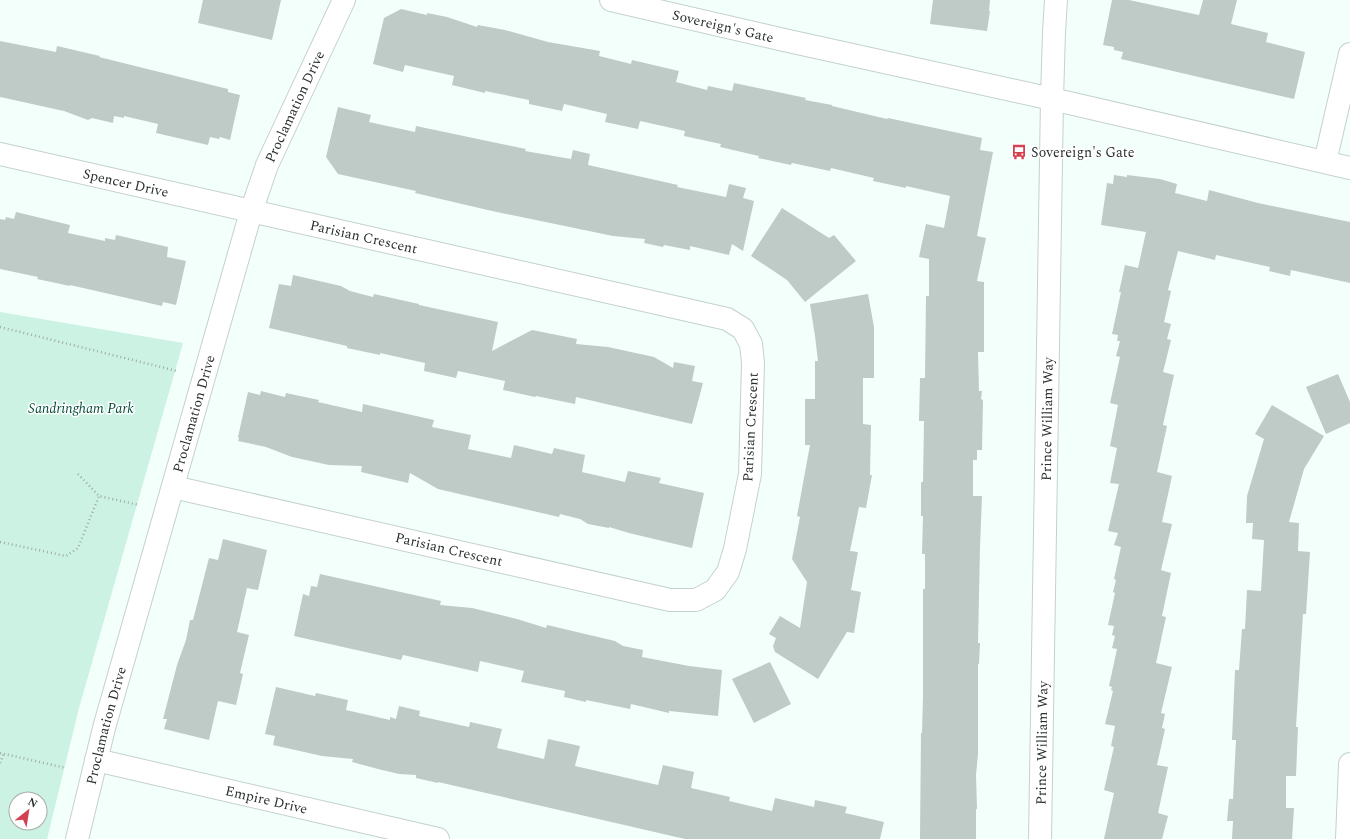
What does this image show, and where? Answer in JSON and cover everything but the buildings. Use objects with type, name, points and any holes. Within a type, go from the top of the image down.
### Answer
[{"type":"street","name":"Proclamation Drive","points":[[77,839],[104,728],[251,212],[266,165],[344,0]]},
{"type":"street","name":"Sovereign's Gate","points":[[611,0],[1052,99],[1350,168]]},
{"type":"street","name":"Prince William Way","points":[[1040,839],[1052,99],[1056,0]]},
{"type":"street","points":[[1325,162],[1350,54]]},
{"type":"street","name":"Spencer Drive","points":[[0,154],[251,212]]},
{"type":"street","name":"Parisian Crescent","points":[[172,487],[670,600],[696,600],[715,590],[728,572],[735,549],[750,474],[752,440],[753,363],[751,344],[743,329],[727,319],[251,212]]},
{"type":"street","name":"Empire Drive","points":[[96,760],[438,839]]},
{"type":"street","points":[[1347,839],[1350,764]]},
{"type":"path","points":[[0,327],[177,371]]},
{"type":"path","points":[[78,474],[99,496],[139,505]]},
{"type":"path","points":[[0,542],[66,556],[78,548],[99,496]]},
{"type":"path","points":[[0,753],[66,768]]},
{"type":"path","points":[[0,763],[4,753]]},
{"type":"green space","name":"Sandringham Park","points":[[0,312],[183,343],[79,708],[47,839],[0,839]]},
{"type":"place","name":"Sovereign's Gate","points":[[1019,152]]}]
